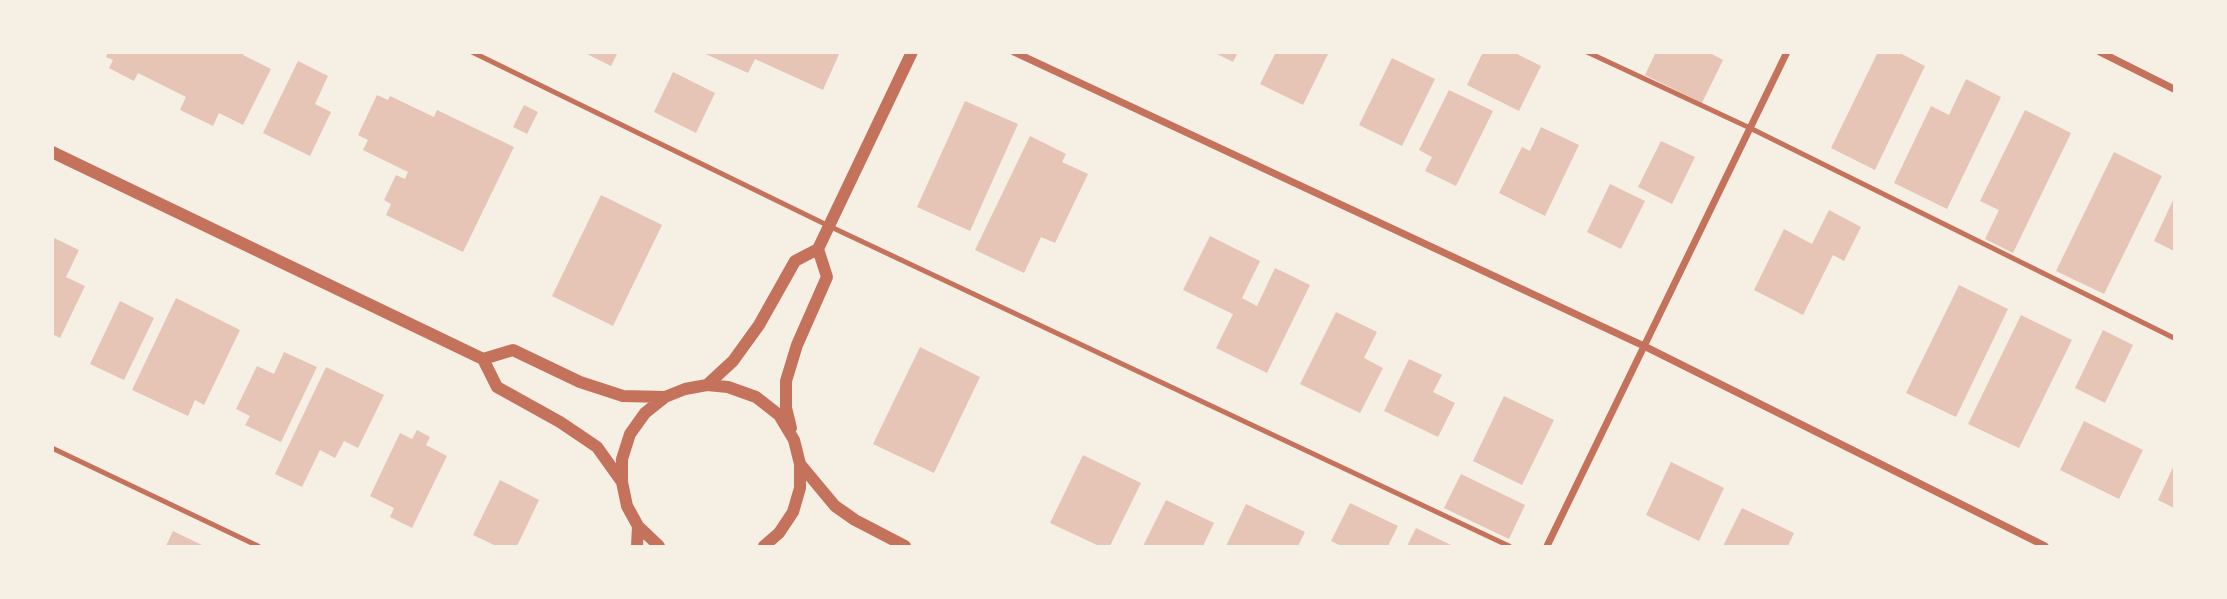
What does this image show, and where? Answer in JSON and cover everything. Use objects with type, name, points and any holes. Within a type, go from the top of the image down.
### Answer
[{"type":"street","points":[[707,384],[733,361],[759,325],[795,261],[818,249],[912,52]]},
{"type":"street","points":[[1014,52],[1644,346],[2045,547]]},
{"type":"street","points":[[1547,547],[1787,52]]},
{"type":"street","points":[[2100,52],[2175,89]]},
{"type":"street","points":[[52,152],[483,359],[497,387],[560,422],[597,447],[622,482]]},
{"type":"street","points":[[764,547],[779,533],[793,512],[800,488],[800,464],[786,408],[786,381],[797,345],[827,278],[818,249]]},
{"type":"street","points":[[483,359],[513,350],[580,383],[623,396],[665,397]]},
{"type":"street","points":[[659,547],[638,526],[627,506],[622,482],[622,459],[631,434],[645,413],[665,397],[707,384],[728,387],[756,397],[779,415],[794,440]]},
{"type":"street","points":[[800,464],[835,506],[905,547]]},
{"type":"street","points":[[637,547],[638,526]]},
{"type":"lane","points":[[472,52],[829,226],[1509,547]]},
{"type":"lane","points":[[1587,52],[1750,128],[2175,338]]},
{"type":"lane","points":[[52,447],[258,547]]},
{"type":"building","points":[[108,52],[245,52],[243,55],[271,69],[243,125],[219,113],[213,126],[180,110],[186,97],[138,73],[134,81],[109,68],[113,60],[106,57]]},
{"type":"building","points":[[583,52],[618,52],[611,66]]},
{"type":"building","points":[[701,52],[840,52],[823,90],[755,59],[748,73]]},
{"type":"building","points":[[1213,52],[1238,52],[1233,62]]},
{"type":"building","points":[[1276,52],[1328,54],[1303,105],[1260,84]]},
{"type":"building","points":[[1483,52],[1513,52],[1541,66],[1519,111],[1467,85]]},
{"type":"building","points":[[1656,52],[1708,52],[1723,60],[1702,103],[1645,75]]},
{"type":"building","points":[[1878,52],[1898,52],[1925,66],[1875,170],[1831,148]]},
{"type":"building","points":[[1392,58],[1435,79],[1402,146],[1359,125]]},
{"type":"building","points":[[298,61],[328,76],[315,104],[331,112],[310,156],[263,133]]},
{"type":"building","points":[[673,72],[715,93],[696,133],[654,112]]},
{"type":"building","points":[[1966,79],[2001,97],[1947,209],[1894,183],[1931,106],[1949,115]]},
{"type":"building","points":[[1449,90],[1493,111],[1456,186],[1425,171],[1432,157],[1419,150]]},
{"type":"building","points":[[377,95],[388,100],[390,96],[434,117],[437,110],[514,147],[463,252],[386,215],[391,204],[384,200],[396,175],[405,179],[408,172],[363,150],[368,140],[358,135]]},
{"type":"building","points":[[965,101],[1018,124],[970,231],[917,207]]},
{"type":"building","points":[[524,105],[538,112],[527,134],[513,127]]},
{"type":"building","points":[[2025,110],[2071,133],[2013,253],[1985,239],[1999,210],[1980,201]]},
{"type":"building","points":[[1541,127],[1579,145],[1545,216],[1499,193],[1522,147],[1530,151]]},
{"type":"building","points":[[1030,136],[1066,154],[1062,162],[1088,174],[1055,243],[1041,237],[1024,273],[975,250]]},
{"type":"building","points":[[1661,141],[1695,157],[1672,204],[1638,187]]},
{"type":"building","points":[[2114,152],[2162,176],[2104,294],[2056,271]]},
{"type":"building","points":[[1610,184],[1645,201],[1621,249],[1587,232]]},
{"type":"building","points":[[601,195],[662,225],[613,326],[552,296]]},
{"type":"building","points":[[2174,198],[2174,251],[2154,241]]},
{"type":"building","points":[[1829,210],[1861,227],[1844,261],[1833,255],[1803,315],[1754,290],[1784,229],[1812,244]]},
{"type":"building","points":[[1210,236],[1260,261],[1242,298],[1257,306],[1275,268],[1310,285],[1267,373],[1216,348],[1233,314],[1183,290]]},
{"type":"building","points":[[52,237],[79,250],[66,277],[85,286],[60,338],[52,334]]},
{"type":"building","points":[[1959,285],[2008,309],[1956,417],[1906,393]]},
{"type":"building","points":[[176,298],[240,330],[204,405],[195,400],[188,416],[132,390]]},
{"type":"building","points":[[120,301],[154,318],[124,380],[90,364]]},
{"type":"building","points":[[1336,312],[1377,332],[1364,358],[1383,368],[1360,413],[1300,384]]},
{"type":"building","points":[[2021,315],[2072,340],[2019,448],[1968,424]]},
{"type":"building","points":[[2103,330],[2133,345],[2105,403],[2075,388]]},
{"type":"building","points":[[920,347],[980,377],[934,473],[873,444]]},
{"type":"building","points":[[284,352],[317,367],[281,442],[245,425],[250,416],[236,409],[257,366],[274,374]]},
{"type":"building","points":[[1409,359],[1442,375],[1433,392],[1455,403],[1438,437],[1384,411]]},
{"type":"building","points":[[326,367],[384,395],[358,448],[344,441],[335,458],[320,450],[302,487],[275,474]]},
{"type":"building","points":[[1504,396],[1554,420],[1522,485],[1473,461]]},
{"type":"building","points":[[2084,421],[2143,450],[2119,499],[2060,470]]},
{"type":"building","points":[[417,430],[430,437],[426,445],[447,456],[412,528],[390,517],[394,508],[370,496],[400,433],[412,439]]},
{"type":"building","points":[[1083,455],[1141,483],[1110,546],[1099,546],[1050,523]]},
{"type":"building","points":[[1671,462],[1724,488],[1699,541],[1646,515]]},
{"type":"building","points":[[2174,465],[2174,508],[2158,500]]},
{"type":"building","points":[[1461,474],[1525,505],[1509,539],[1444,508]]},
{"type":"building","points":[[500,480],[539,500],[517,546],[496,546],[473,535]]},
{"type":"building","points":[[1166,500],[1214,523],[1203,546],[1143,546]]},
{"type":"building","points":[[1350,503],[1398,526],[1388,546],[1341,546],[1331,541]]},
{"type":"building","points":[[1246,504],[1305,532],[1298,546],[1226,546]]},
{"type":"building","points":[[1742,508],[1794,533],[1788,546],[1723,546]]},
{"type":"building","points":[[1416,528],[1453,546],[1407,546]]},
{"type":"building","points":[[173,531],[204,546],[166,546]]}]
